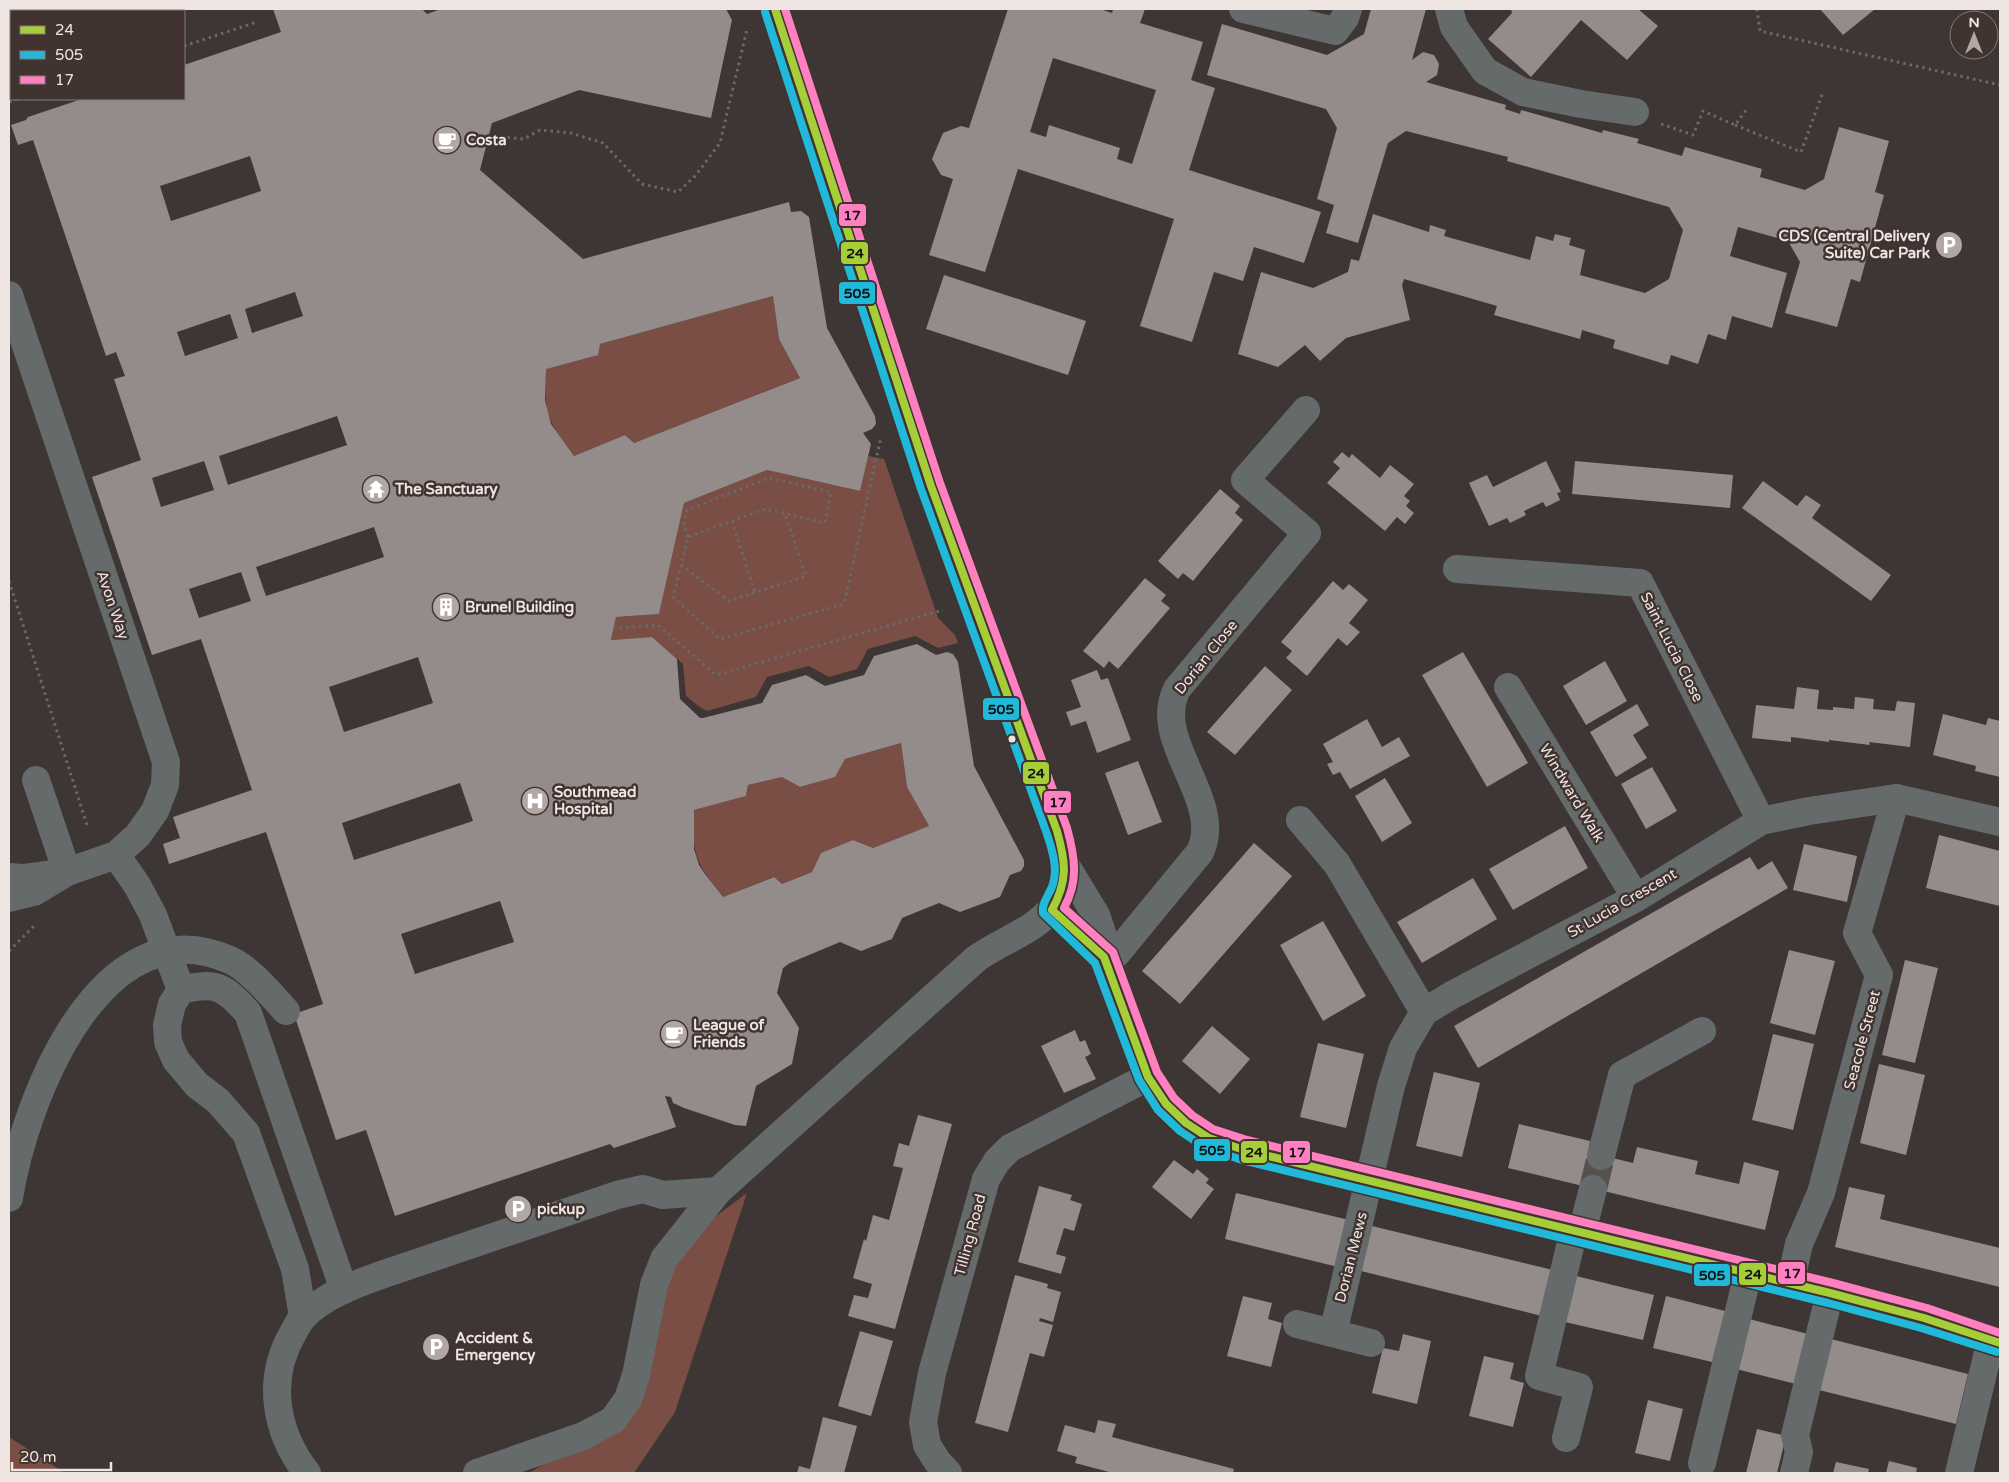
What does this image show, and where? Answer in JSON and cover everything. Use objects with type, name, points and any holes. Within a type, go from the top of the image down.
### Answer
[{"type":"street","points":[[477,1473],[583,1436],[613,1420],[628,1399],[636,1375],[654,1285],[664,1259],[718,1191],[977,958],[1041,921],[1052,910],[1064,887],[1065,864],[1057,831],[972,602],[910,424],[774,9]]},
{"type":"street","points":[[1243,9],[1335,31],[1345,18],[1348,9]]},
{"type":"street","points":[[1449,9],[1454,27],[1485,71],[1492,75],[1523,92],[1581,104],[1635,112]]},
{"type":"street","name":"Avon Way","points":[[9,295],[166,762],[165,785],[156,811],[138,835],[107,859],[67,872],[23,878],[9,877]]},
{"type":"street","name":"Dorian Close","points":[[1105,961],[1117,954],[1200,852],[1205,840],[1206,828],[1203,812],[1172,728],[1172,700],[1177,690],[1306,533],[1245,480],[1306,410]]},
{"type":"street","name":"Saint Lucia Close","points":[[1456,569],[1640,583],[1761,821]]},
{"type":"street","name":"Windward Walk","points":[[1508,687],[1636,898]]},
{"type":"street","points":[[36,780],[67,872]]},
{"type":"street","name":"St Lucia Crescent","points":[[1370,1181],[1391,1086],[1402,1048],[1424,1012],[1452,995],[1636,898],[1761,821],[1810,811],[1896,798],[2000,822]]},
{"type":"street","name":"Seacole Street","points":[[1790,1284],[1799,1244],[1821,1193],[1879,975],[1857,932],[1896,798]]},
{"type":"street","points":[[1300,820],[1338,864],[1424,1012]]},
{"type":"street","points":[[107,859],[137,885],[153,916],[181,990]]},
{"type":"street","points":[[1065,864],[1096,916],[1102,936],[1105,961],[1148,1078],[1166,1104],[1186,1123],[1209,1138],[1244,1150],[1830,1293],[1924,1318],[1996,1341],[1959,1473]]},
{"type":"street","name":"Avon Way","points":[[9,898],[34,892],[67,872]]},
{"type":"street","points":[[1052,910],[1105,961]]},
{"type":"street","points":[[9,1198],[12,1178],[27,1122],[65,1039],[97,994],[121,972],[166,951],[179,949],[198,951],[231,960],[259,982],[286,1011]]},
{"type":"street","points":[[303,1317],[295,1269],[246,1133],[218,1101],[198,1085],[176,1060],[168,1042],[167,1025],[172,1004],[181,990],[199,986],[217,987],[230,993],[248,1013],[344,1290]]},
{"type":"street","points":[[1601,1156],[1622,1075],[1702,1031]]},
{"type":"street","name":"Tilling Road","points":[[948,1473],[927,1445],[923,1422],[932,1373],[986,1179],[997,1161],[1010,1148],[1148,1078]]},
{"type":"street","name":"Dorian Mews","points":[[1333,1333],[1370,1181]]},
{"type":"street","points":[[307,1473],[287,1441],[277,1404],[278,1371],[287,1344],[303,1317],[327,1299],[384,1274],[618,1195],[643,1189],[663,1195],[718,1191]]},
{"type":"street","points":[[1566,1438],[1579,1387],[1539,1376],[1578,1231],[1593,1189]]},
{"type":"street","points":[[1702,1463],[1748,1274]]},
{"type":"street","points":[[1794,1473],[1799,1452],[1795,1435],[1830,1293]]},
{"type":"street","points":[[1297,1324],[1370,1343]]},
{"type":"path","points":[[1758,9],[1760,31],[2000,85]]},
{"type":"path","points":[[185,46],[257,22]]},
{"type":"path","points":[[488,136],[524,140],[540,130],[571,133],[603,143],[642,184],[678,192],[696,175],[720,143],[748,27]]},
{"type":"path","points":[[1671,127],[1693,135],[1703,111],[1801,152],[1823,92]]},
{"type":"path","points":[[1735,125],[1747,109]]},
{"type":"path","points":[[688,537],[765,509],[825,522],[832,492],[769,478],[687,510],[684,524],[688,537],[672,598],[720,639],[844,604],[882,433],[910,424]]},
{"type":"path","points":[[681,565],[729,601],[806,576],[785,514]]},
{"type":"path","points":[[732,521],[755,592]]},
{"type":"path","points":[[9,582],[107,859]]},
{"type":"path","points":[[613,628],[658,625],[716,675],[972,602]]},
{"type":"shaded area","points":[[773,296],[779,339],[800,378],[634,443],[625,435],[574,456],[558,434],[549,416],[547,407],[546,369],[600,344]]},
{"type":"shaded area","points":[[868,456],[884,459],[938,618],[955,635],[958,643],[938,648],[915,636],[868,649],[857,669],[829,677],[809,666],[767,677],[756,697],[707,711],[686,696],[683,664],[652,637],[611,640],[616,617],[659,614],[684,503],[767,470],[860,491]]},
{"type":"shaded area","points":[[901,743],[907,787],[929,826],[873,848],[853,840],[821,853],[812,872],[782,884],[773,877],[723,897],[706,875],[697,857],[695,848],[694,810],[746,796],[748,785],[782,777],[800,787],[834,777],[845,759]]},
{"type":"shaded area","points":[[747,1193],[675,1412],[634,1473],[529,1473],[632,1410],[672,1249]]},
{"type":"shaded area","points":[[9,1437],[65,1473],[9,1473]]},
{"type":"building","name":"Brunel Building","points":[[273,9],[422,9],[427,14],[441,9],[726,9],[732,20],[711,118],[579,90],[492,123],[480,170],[583,259],[789,202],[791,212],[801,211],[809,217],[827,328],[875,416],[876,424],[872,429],[863,433],[871,444],[860,491],[767,470],[684,503],[659,614],[616,617],[611,640],[652,637],[677,659],[680,699],[700,718],[762,703],[772,685],[806,675],[825,686],[864,675],[874,656],[917,644],[936,655],[947,652],[953,654],[958,662],[974,766],[1024,860],[1024,866],[1021,871],[1010,875],[1000,897],[960,912],[939,903],[902,918],[892,939],[861,951],[840,942],[790,963],[783,968],[777,993],[799,1028],[792,1064],[756,1086],[746,1126],[735,1125],[684,1108],[673,1103],[671,1097],[665,1096],[676,1127],[614,1148],[610,1144],[395,1216],[366,1130],[336,1140],[294,1014],[323,1004],[266,832],[169,864],[163,844],[180,838],[173,817],[252,790],[201,639],[152,655],[92,477],[141,460],[114,379],[125,376],[116,352],[106,356],[33,140],[18,145],[11,125],[26,120],[28,117],[79,100],[185,100],[185,65],[281,32]],"holes":[[[250,156],[261,191],[171,221],[160,186]],[[295,292],[303,316],[252,333],[245,309]],[[773,296],[779,339],[800,378],[634,443],[625,435],[574,456],[551,424],[545,400],[546,369],[598,355],[600,344]],[[230,314],[238,338],[185,356],[177,332]],[[337,416],[347,445],[228,485],[219,456]],[[204,461],[214,490],[161,507],[152,478]],[[374,527],[384,557],[266,596],[256,567]],[[241,572],[251,601],[199,618],[189,589]],[[418,657],[433,703],[344,732],[329,687]],[[901,743],[907,787],[929,826],[873,848],[853,840],[821,853],[812,872],[782,884],[774,877],[723,897],[699,865],[694,849],[694,810],[746,796],[748,785],[782,777],[800,787],[835,777],[845,759]],[[460,783],[473,821],[354,860],[342,823]],[[500,901],[514,942],[415,974],[401,934]]]},
{"type":"building","points":[[1008,9],[1100,9],[1112,13],[1113,9],[1145,9],[1140,23],[1203,42],[1191,80],[1215,88],[1189,170],[1321,212],[1304,263],[1254,247],[1243,281],[1214,272],[1192,342],[1140,326],[1174,219],[1018,169],[985,272],[929,255],[953,179],[941,175],[932,159],[943,133],[961,126],[969,128]],"holes":[[[1053,58],[1156,90],[1132,164],[1117,159],[1120,148],[1049,125],[1046,137],[1030,132]]]},
{"type":"building","points":[[1371,9],[1426,9],[1412,60],[1423,52],[1434,55],[1439,64],[1437,75],[1426,82],[1506,105],[1505,109],[1520,114],[1521,110],[1602,133],[1603,130],[1639,139],[1637,143],[1682,156],[1685,147],[1762,169],[1760,177],[1805,190],[1824,179],[1839,127],[1889,141],[1875,192],[1884,195],[1860,282],[1851,279],[1837,327],[1785,313],[1800,262],[1788,241],[1738,227],[1730,256],[1787,273],[1772,328],[1732,316],[1726,340],[1708,334],[1698,364],[1671,355],[1668,365],[1613,348],[1615,340],[1582,330],[1580,339],[1494,315],[1497,306],[1404,279],[1402,285],[1410,320],[1346,338],[1320,361],[1305,345],[1278,367],[1238,354],[1261,272],[1313,288],[1348,272],[1351,259],[1359,261],[1373,214],[1429,232],[1430,225],[1446,230],[1444,236],[1530,260],[1536,236],[1553,241],[1555,234],[1571,238],[1569,245],[1585,250],[1580,275],[1645,293],[1669,279],[1683,230],[1669,207],[1507,161],[1508,157],[1406,131],[1388,143],[1358,243],[1326,233],[1334,205],[1317,199],[1337,128],[1326,109],[1207,75],[1222,24],[1327,55],[1364,34]]},
{"type":"building","points":[[1511,9],[1638,9],[1658,26],[1627,60],[1581,20],[1531,77],[1488,39],[1512,13]]},
{"type":"building","points":[[1820,9],[1875,9],[1843,35]]},
{"type":"building","points":[[944,275],[1086,321],[1068,375],[926,329]]},
{"type":"building","points":[[1342,452],[1349,458],[1352,454],[1380,478],[1390,465],[1414,484],[1404,496],[1410,501],[1406,506],[1414,513],[1405,524],[1397,517],[1385,531],[1327,483],[1340,468],[1333,462]]},
{"type":"building","points":[[1546,461],[1561,492],[1557,493],[1560,500],[1546,507],[1543,502],[1524,511],[1526,515],[1510,523],[1507,518],[1489,526],[1469,483],[1487,475],[1493,487]]},
{"type":"building","points":[[1575,461],[1733,475],[1730,508],[1572,494]]},
{"type":"building","points":[[1763,481],[1797,506],[1806,495],[1821,505],[1812,518],[1891,575],[1871,601],[1742,508]]},
{"type":"building","points":[[1220,489],[1240,506],[1235,513],[1243,520],[1193,581],[1183,573],[1178,579],[1158,561]]},
{"type":"building","points":[[1145,578],[1166,595],[1161,601],[1170,608],[1118,669],[1109,661],[1104,668],[1083,651]]},
{"type":"building","points":[[1333,581],[1343,590],[1349,584],[1368,600],[1349,623],[1360,632],[1347,646],[1338,638],[1307,676],[1286,658],[1292,651],[1281,642]]},
{"type":"building","points":[[1463,652],[1528,763],[1487,787],[1422,675]]},
{"type":"building","points":[[1605,661],[1627,701],[1586,725],[1563,686]]},
{"type":"building","points":[[1265,666],[1292,690],[1235,755],[1207,732]]},
{"type":"building","points":[[1097,670],[1101,680],[1108,678],[1131,740],[1097,753],[1086,721],[1071,726],[1066,712],[1081,707],[1071,680]]},
{"type":"building","points":[[1797,687],[1819,690],[1817,709],[1833,710],[1833,707],[1854,709],[1855,697],[1874,699],[1873,709],[1895,711],[1897,701],[1915,703],[1910,747],[1869,742],[1870,745],[1829,740],[1829,742],[1791,737],[1791,742],[1752,738],[1756,705],[1794,709]]},
{"type":"building","points":[[1637,704],[1649,725],[1633,735],[1647,758],[1616,777],[1590,732]]},
{"type":"building","points":[[1943,714],[1986,725],[1988,718],[2000,721],[2000,777],[1975,771],[1976,766],[1933,755]]},
{"type":"building","points":[[1367,719],[1382,747],[1399,737],[1410,756],[1350,789],[1340,772],[1333,775],[1327,764],[1333,762],[1323,744]]},
{"type":"building","points":[[1138,761],[1162,822],[1128,835],[1105,773]]},
{"type":"building","points":[[1652,767],[1677,811],[1646,829],[1621,784]]},
{"type":"building","points":[[1385,778],[1412,823],[1382,842],[1355,796]]},
{"type":"building","points":[[1565,826],[1588,868],[1513,910],[1489,869]]},
{"type":"building","points":[[1939,835],[2000,851],[2000,906],[1926,888]]},
{"type":"building","points":[[1254,843],[1292,876],[1180,1004],[1142,971]]},
{"type":"building","points":[[1804,844],[1857,856],[1847,902],[1793,890]]},
{"type":"building","points":[[1750,857],[1758,870],[1772,861],[1788,888],[1478,1068],[1454,1026]]},
{"type":"building","points":[[1473,878],[1497,919],[1422,963],[1397,922]]},
{"type":"building","points":[[1323,921],[1366,996],[1323,1021],[1280,945]]},
{"type":"building","points":[[1789,950],[1835,961],[1815,1035],[1770,1023]]},
{"type":"building","points":[[1905,960],[1938,968],[1915,1063],[1882,1055]]},
{"type":"building","points":[[1212,1026],[1250,1059],[1220,1094],[1182,1061]]},
{"type":"building","points":[[1075,1030],[1080,1042],[1085,1040],[1091,1054],[1085,1057],[1096,1079],[1064,1093],[1041,1046]]},
{"type":"building","points":[[1773,1034],[1814,1044],[1793,1130],[1752,1120]]},
{"type":"building","points":[[1318,1043],[1364,1054],[1346,1128],[1300,1117]]},
{"type":"building","points":[[1879,1064],[1925,1075],[1906,1155],[1860,1143]]},
{"type":"building","points":[[1434,1072],[1480,1083],[1462,1157],[1416,1146]]},
{"type":"building","points":[[918,1115],[952,1124],[895,1329],[848,1316],[854,1295],[868,1298],[872,1284],[853,1278],[873,1215],[889,1220],[903,1168],[893,1166],[899,1143],[909,1146]]},
{"type":"building","points":[[1519,1124],[1590,1141],[1588,1152],[1633,1163],[1637,1147],[1698,1161],[1695,1174],[1739,1184],[1744,1162],[1779,1171],[1765,1230],[1508,1168]]},
{"type":"building","points":[[1174,1160],[1193,1174],[1197,1169],[1209,1179],[1206,1183],[1214,1189],[1191,1219],[1152,1187]]},
{"type":"building","points":[[1039,1186],[1072,1195],[1070,1200],[1082,1204],[1074,1231],[1064,1228],[1056,1254],[1066,1257],[1061,1274],[1018,1262]]},
{"type":"building","points":[[1849,1187],[1885,1195],[1880,1219],[2000,1248],[2000,1287],[1835,1247]]},
{"type":"building","points":[[1236,1193],[1349,1220],[1338,1267],[1225,1239]]},
{"type":"building","points":[[1372,1226],[1553,1270],[1542,1316],[1361,1271]]},
{"type":"building","points":[[1015,1275],[1048,1284],[1047,1288],[1061,1292],[1053,1322],[1040,1318],[1039,1321],[1053,1325],[1044,1357],[1030,1353],[1008,1432],[975,1423]]},
{"type":"building","points":[[1576,1276],[1654,1295],[1643,1340],[1565,1322]]},
{"type":"building","points":[[1243,1296],[1272,1303],[1268,1319],[1282,1323],[1271,1367],[1227,1356]]},
{"type":"building","points":[[1666,1296],[1725,1311],[1712,1362],[1653,1348]]},
{"type":"building","points":[[1749,1319],[1808,1334],[1796,1384],[1736,1369]]},
{"type":"building","points":[[860,1331],[893,1341],[871,1416],[838,1406]]},
{"type":"building","points":[[1403,1334],[1431,1341],[1417,1404],[1372,1393],[1383,1348],[1399,1351]]},
{"type":"building","points":[[1831,1339],[1968,1374],[1956,1424],[1819,1390]]},
{"type":"building","points":[[1484,1356],[1514,1363],[1510,1379],[1524,1383],[1513,1427],[1469,1416]]},
{"type":"building","points":[[1648,1400],[1683,1409],[1670,1461],[1635,1453]]},
{"type":"building","points":[[823,1417],[857,1426],[844,1473],[797,1473],[799,1466],[810,1469]]},
{"type":"building","points":[[1098,1420],[1116,1424],[1112,1437],[1234,1469],[1233,1473],[1113,1473],[1075,1463],[1077,1457],[1057,1451],[1065,1425],[1095,1433]]},
{"type":"building","points":[[1757,1429],[1786,1436],[1777,1473],[1746,1473]]},
{"type":"building","points":[[1889,1461],[1917,1468],[1916,1473],[1886,1473]]},
{"type":"building","points":[[1836,1462],[1869,1469],[1868,1473],[1833,1473]]},
{"type":"tunnel","points":[[1593,1189],[1601,1156]]},
{"type":"transit line","name":"24","points":[[775,9],[931,486],[1057,831],[1064,862],[1064,871],[1061,890],[1052,910],[1104,957],[1148,1077],[1166,1104],[1186,1123],[1209,1138],[1244,1150],[1830,1293],[1924,1318],[2000,1343]]},
{"type":"transit line","name":"17","points":[[785,9],[940,483],[1067,828],[1074,859],[1074,878],[1069,898],[1064,908],[1113,952],[1157,1072],[1174,1098],[1192,1115],[1213,1129],[1247,1140],[1833,1283],[1927,1308],[2000,1333]]},
{"type":"transit line","name":"505","points":[[765,12],[921,489],[1049,840],[1055,871],[1052,888],[1043,906],[1043,913],[1095,963],[1139,1080],[1158,1110],[1180,1131],[1204,1147],[1242,1160],[1828,1303],[1921,1328],[1997,1352]]},
{"type":"place","name":"Costa","points":[[447,140]]},
{"type":"place","name":"CDS (Central Delivery Suite) Car Park","points":[[1949,245]]},
{"type":"place","name":"The Sanctuary","points":[[376,489]]},
{"type":"place","name":"Brunel Building","points":[[446,607]]},
{"type":"place","name":"Southmead Hospital","points":[[535,801]]},
{"type":"place","name":"League of Friends","points":[[674,1034]]},
{"type":"place","name":"pickup","points":[[518,1209]]},
{"type":"place","name":"Accident & Emergency","points":[[436,1347]]}]
